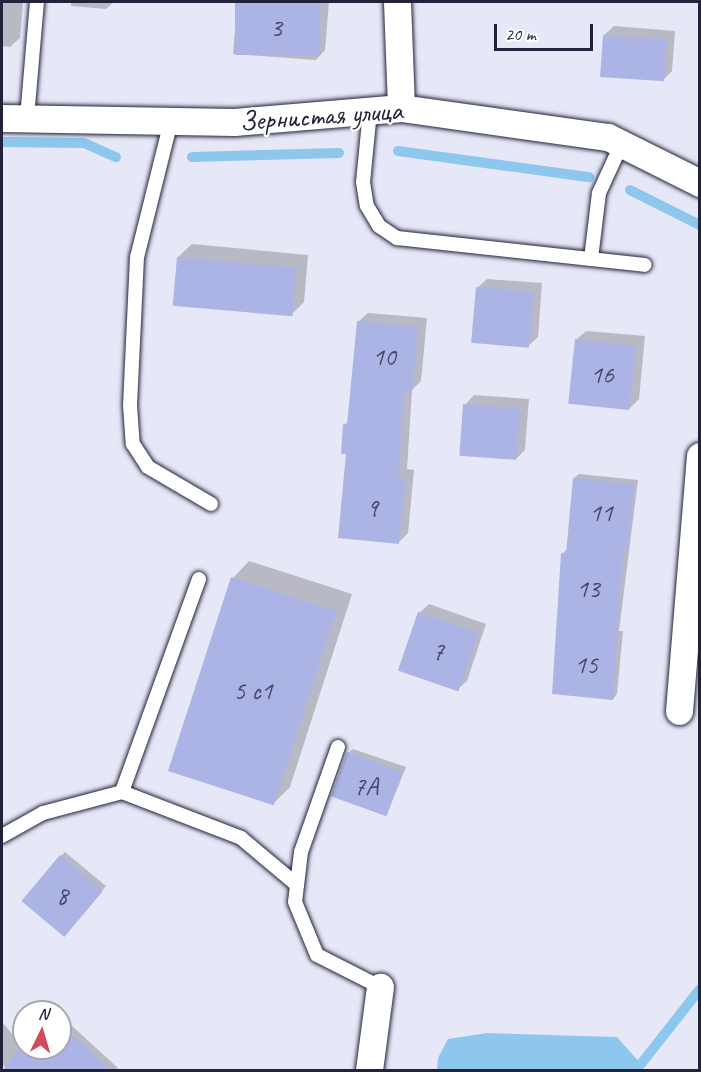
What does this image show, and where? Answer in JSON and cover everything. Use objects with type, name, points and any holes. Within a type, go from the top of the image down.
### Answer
[{"type":"street","points":[[397,2],[401,108]]},
{"type":"street","name":"Зернистая улица","points":[[14,118],[234,122],[401,108],[608,136],[699,183]]},
{"type":"street","points":[[679,711],[699,456]]},
{"type":"street","points":[[369,1071],[380,987]]},
{"type":"lane","points":[[14,118],[37,2]]},
{"type":"lane","points":[[370,111],[363,182],[367,206],[379,226],[397,238],[645,265]]},
{"type":"lane","points":[[171,121],[137,257],[130,405],[133,444],[148,467],[211,504]]},
{"type":"lane","points":[[591,259],[599,193],[621,143]]},
{"type":"lane","points":[[122,792],[199,579]]},
{"type":"lane","points":[[338,747],[301,852],[295,902],[317,955],[380,987]]},
{"type":"lane","points":[[2,836],[43,813],[122,792],[241,838],[297,885]]},
{"type":"water","points":[[487,1033],[617,1037],[641,1064],[641,1070],[437,1070],[438,1058],[448,1039]]},
{"type":"building","points":[[235,2],[320,2],[320,55],[235,55]]},
{"type":"building","points":[[603,35],[667,39],[664,81],[600,77]]},
{"type":"building","points":[[177,257],[297,267],[292,316],[173,306]]},
{"type":"building","points":[[476,287],[534,292],[529,348],[471,343]]},
{"type":"building","points":[[357,321],[418,327],[412,392],[404,391],[398,478],[406,479],[399,544],[338,538],[346,454],[341,454],[343,424],[347,425]]},
{"type":"building","points":[[575,339],[636,345],[629,410],[568,404]]},
{"type":"building","points":[[463,404],[520,408],[516,460],[459,456]]},
{"type":"building","points":[[573,478],[634,484],[628,549],[623,548],[613,700],[552,694],[561,553],[566,554]]},
{"type":"building","points":[[231,577],[337,611],[274,805],[168,771]]},
{"type":"building","points":[[418,612],[479,633],[458,691],[398,671]]},
{"type":"building","points":[[347,752],[402,772],[386,816],[331,796]]},
{"type":"building","points":[[60,855],[103,891],[64,937],[21,901]]},
{"type":"building","points":[[72,1034],[111,1071],[2,1071],[12,1059],[72,1060]]},
{"type":"waterway","points":[[2,142],[84,143],[116,157]]},
{"type":"waterway","points":[[398,151],[589,177]]},
{"type":"waterway","points":[[192,157],[339,153]]},
{"type":"waterway","points":[[630,190],[700,225]]},
{"type":"waterway","points":[[641,1064],[700,989]]}]
